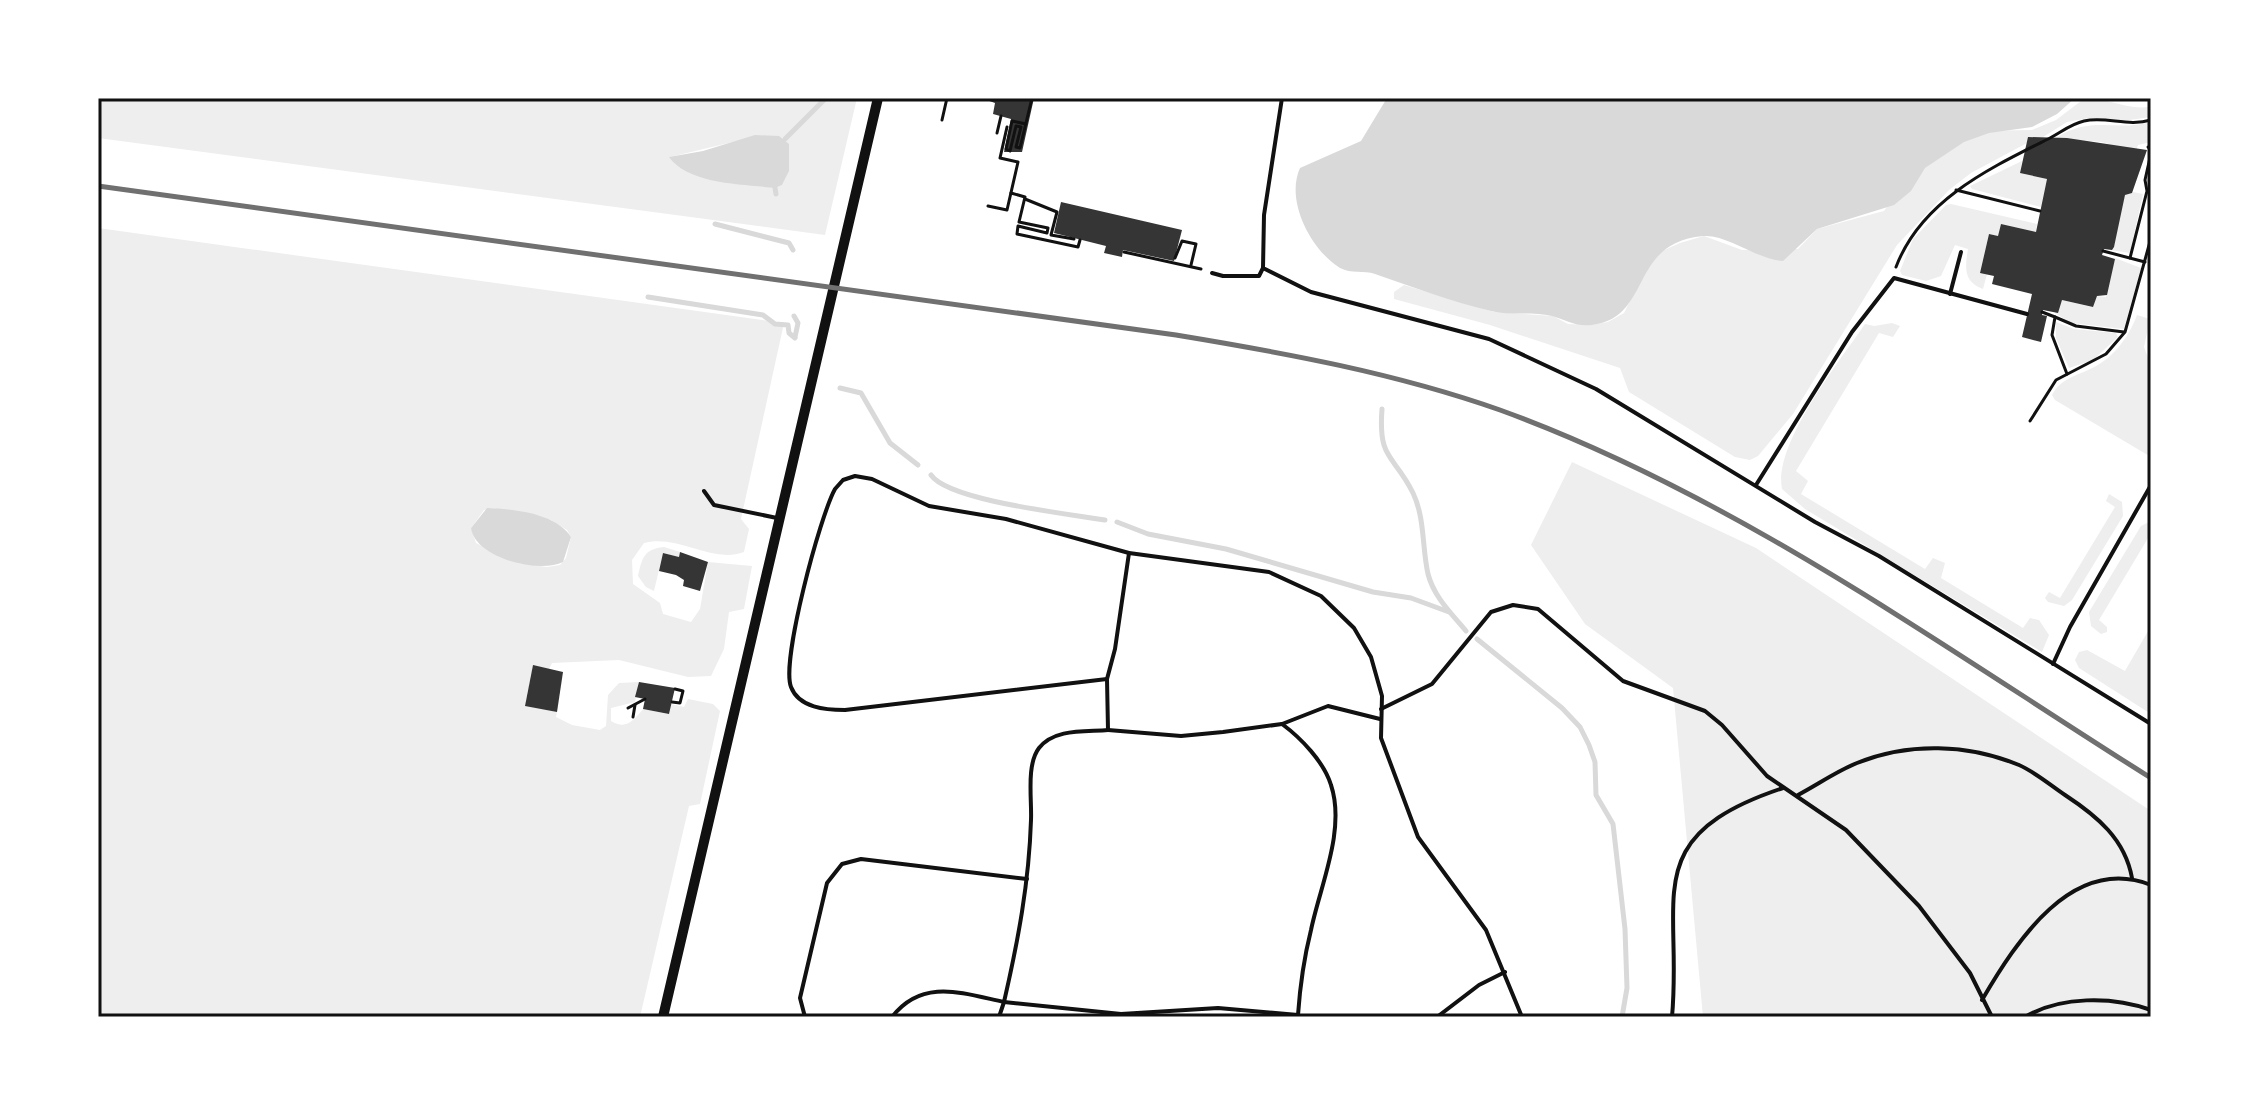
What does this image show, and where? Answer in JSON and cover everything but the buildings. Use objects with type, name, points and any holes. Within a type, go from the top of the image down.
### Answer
[{"type":"street","points":[[663,1017],[777,518],[878,98]]},
{"type":"lane","points":[[1212,273],[1251,277],[1259,276],[1263,268],[1264,215],[1282,98]]},
{"type":"lane","points":[[1950,294],[1961,252]]},
{"type":"lane","points":[[1263,268],[1311,292],[1489,339],[1596,389],[2151,724]]},
{"type":"lane","points":[[1756,485],[1852,332],[1894,278],[2027,314]]},
{"type":"lane","points":[[1107,679],[826,710],[803,700],[792,690],[790,658],[831,497],[843,480],[855,476],[872,479],[929,506],[1006,519],[1129,553],[1269,572],[1312,589],[1338,609],[1361,637],[1377,678],[1383,747],[1418,837],[1486,930],[1522,1017]]},
{"type":"lane","points":[[2053,664],[2070,627],[2151,485]]},
{"type":"lane","points":[[704,491],[714,505],[777,518]]},
{"type":"lane","points":[[1108,730],[1107,679],[1115,649],[1129,553]]},
{"type":"lane","points":[[1381,709],[1432,684],[1491,612],[1502,607],[1525,606],[1553,619],[1623,681],[1705,711],[1783,788],[1798,795],[1846,830],[1919,906],[1970,973],[1992,1017]]},
{"type":"lane","points":[[999,1017],[1022,923],[1033,764],[1039,748],[1061,734],[1108,730],[1181,736],[1282,724],[1328,706],[1380,719]]},
{"type":"lane","points":[[892,1017],[910,998],[936,990],[1004,1002],[1121,1014],[1218,1008],[1299,1016],[1310,931],[1336,819],[1331,786],[1324,771],[1296,734],[1282,724]]},
{"type":"lane","points":[[1798,795],[1857,763],[1911,749],[1961,748],[2020,766],[2078,803],[2120,840],[2128,856],[2132,878]]},
{"type":"lane","points":[[1672,1017],[1675,982],[1671,924],[1678,860],[1712,822],[1741,802],[1783,788]]},
{"type":"lane","points":[[805,1017],[800,998],[827,883],[842,864],[861,859],[1027,879]]},
{"type":"lane","points":[[1982,1000],[2013,947],[2057,901],[2091,882],[2132,878],[2151,885]]},
{"type":"lane","points":[[1437,1017],[1479,985],[1505,972]]},
{"type":"lane","points":[[2025,1017],[2040,1008],[2079,1001],[2138,1005],[2151,1010]]},
{"type":"path","points":[[942,120],[947,98]]},
{"type":"path","points":[[1009,128],[1006,149],[1010,151],[1016,126],[1021,127],[1016,147],[1020,148],[1032,98]]},
{"type":"path","points":[[997,133],[1001,116]]},
{"type":"path","points":[[1894,278],[1899,259],[1911,238],[1956,190],[1988,168],[2071,125],[2093,120],[2131,123],[2151,120]]},
{"type":"path","points":[[988,206],[1007,210],[1018,162],[1000,158],[1012,121],[1026,124]]},
{"type":"path","points":[[999,125],[1009,128]]},
{"type":"path","points":[[2130,258],[2147,191],[2150,150]]},
{"type":"path","points":[[1956,190],[2040,211]]},
{"type":"path","points":[[1011,193],[1057,212],[1051,235],[1074,239]]},
{"type":"path","points":[[1025,199],[1019,222],[1048,228],[1047,233],[1018,226],[1017,234],[1078,247],[1080,240]]},
{"type":"path","points":[[2030,421],[2049,389],[2067,374],[2106,354],[2125,332],[2151,238]]},
{"type":"path","points":[[1124,252],[1191,266],[1196,244],[1182,241],[1175,258]]},
{"type":"path","points":[[2103,251],[2145,262]]},
{"type":"path","points":[[2042,312],[2076,326],[2125,332]]},
{"type":"path","points":[[2055,317],[2052,335],[2067,374]]},
{"type":"path","points":[[672,702],[680,703],[684,684]]},
{"type":"path","points":[[675,689],[683,691]]},
{"type":"path","points":[[628,708],[645,699]]},
{"type":"path","points":[[633,717],[635,705]]},
{"type":"shaded area","points":[[98,98],[857,98],[825,235],[98,138]],"holes":[[[737,141],[789,144],[789,170],[782,185],[775,188],[720,181],[670,157]]]},
{"type":"shaded area","points":[[1387,98],[2075,98],[2057,114],[2032,127],[1989,133],[1964,142],[1925,168],[1911,191],[1894,205],[1817,229],[1783,261],[1712,236],[1679,242],[1663,252],[1651,265],[1625,309],[1611,319],[1586,325],[1544,315],[1491,311],[1375,274],[1344,270],[1319,249],[1298,209],[1296,181],[1300,168],[1361,141]]},
{"type":"shaded area","points":[[2085,98],[2136,107],[2151,106],[2151,117],[2122,121],[2089,118],[2067,122],[2043,137],[2029,137],[2027,143],[1971,173],[1949,190],[1897,245],[1793,414],[1758,456],[1750,460],[1735,457],[1629,392],[1620,368],[1490,325],[1394,299],[1394,292],[1404,285],[1494,312],[1553,316],[1568,324],[1608,322],[1624,313],[1648,264],[1662,251],[1704,236],[1742,250],[1798,249],[1817,229],[1884,211],[1914,170],[1969,131],[2032,130],[2056,120]]},
{"type":"shaded area","points":[[2151,122],[2151,142],[2138,145],[2136,151],[2101,142],[2056,138],[2092,125]]},
{"type":"shaded area","points":[[755,135],[779,136],[789,144],[789,171],[782,185],[775,188],[718,182],[690,173],[669,157],[703,151]]},
{"type":"shaded area","points":[[2022,161],[2020,173],[2047,179],[2041,207],[1970,186]]},
{"type":"shaded area","points":[[2133,192],[2143,194],[2130,253],[2110,250],[2125,195]]},
{"type":"shaded area","points":[[1946,205],[2037,224],[2036,232],[2001,224],[1998,236],[1989,234],[1980,272],[1987,274],[1983,289],[1969,278],[1966,268],[1968,249],[1955,245],[1941,276],[1926,281],[1902,275],[1900,271],[1913,239]]},
{"type":"shaded area","points":[[98,228],[784,323],[741,519],[749,529],[744,552],[720,554],[657,541],[644,543],[632,560],[633,584],[660,603],[663,614],[691,622],[700,609],[708,562],[752,566],[744,609],[729,612],[724,649],[711,676],[688,677],[619,660],[552,663],[549,669],[533,666],[525,705],[557,712],[556,717],[572,725],[600,730],[606,726],[608,695],[619,683],[639,682],[635,702],[611,708],[611,721],[616,724],[629,723],[643,709],[669,714],[671,704],[684,707],[688,699],[713,704],[720,711],[700,804],[689,806],[640,1017],[98,1017]],"holes":[[[493,508],[551,520],[567,530],[571,537],[566,558],[560,565],[547,567],[517,563],[476,543],[471,528],[484,510]]]},
{"type":"shaded area","points":[[2115,258],[2141,268],[2124,329],[2071,323],[2055,313],[2062,300],[2092,307],[2097,296],[2106,297]]},
{"type":"shaded area","points":[[2137,315],[2150,319],[2144,347],[2151,366],[2151,457],[2055,400],[2052,395],[2063,382],[2112,355]]},
{"type":"shaded area","points":[[2056,322],[2074,329],[2116,333],[2118,337],[2093,360],[2069,368],[2056,338]]},
{"type":"shaded area","points":[[1892,323],[1900,326],[1893,337],[1879,333],[1796,471],[1808,481],[1801,494],[1925,569],[1933,558],[1945,563],[1941,578],[2023,628],[2030,618],[2039,620],[2049,635],[2042,652],[1805,509],[1782,489],[1782,471],[1788,449],[1825,381],[1865,324]]},
{"type":"shaded area","points":[[1572,462],[1756,548],[2151,811],[2151,1017],[1703,1017],[1673,688],[1585,624],[1531,545]]},
{"type":"shaded area","points":[[2109,494],[2122,502],[2123,516],[2072,600],[2064,606],[2048,602],[2045,598],[2049,592],[2060,598],[2115,507],[2106,501]]},
{"type":"shaded area","points":[[487,508],[521,511],[555,522],[571,537],[563,562],[539,566],[524,564],[510,561],[484,548],[475,539],[471,528]]},
{"type":"shaded area","points":[[2151,521],[2151,533],[2099,620],[2107,627],[2107,632],[2101,634],[2091,626],[2089,612],[2141,526]]},
{"type":"shaded area","points":[[664,547],[680,552],[679,557],[663,553],[654,591],[646,587],[638,576],[645,556],[652,550]]},
{"type":"shaded area","points":[[2151,626],[2151,714],[2079,668],[2075,660],[2079,652],[2087,650],[2125,671]]},
{"type":"waterway","points":[[785,139],[826,98]]},
{"type":"waterway","points":[[775,188],[776,194]]},
{"type":"waterway","points":[[715,224],[789,243],[793,250]]},
{"type":"waterway","points":[[648,297],[763,315],[775,324],[788,325],[789,333],[795,338]]},
{"type":"waterway","points":[[794,316],[798,323],[795,337]]},
{"type":"waterway","points":[[840,388],[861,393],[890,443],[918,465]]},
{"type":"waterway","points":[[1382,409],[1382,439],[1417,503],[1426,564],[1434,590],[1466,631]]},
{"type":"waterway","points":[[931,475],[942,484],[985,499],[1105,520]]},
{"type":"waterway","points":[[1117,522],[1148,534],[1226,549],[1373,592],[1411,598],[1449,612]]},
{"type":"waterway","points":[[1477,639],[1562,708],[1580,727],[1589,745],[1595,762],[1596,795],[1613,824],[1625,929],[1627,988],[1622,1017]]},
{"type":"railway","points":[[98,186],[1176,335],[1299,357],[1420,385],[1500,410],[1587,445],[1753,529],[1914,626],[2151,778]]}]
